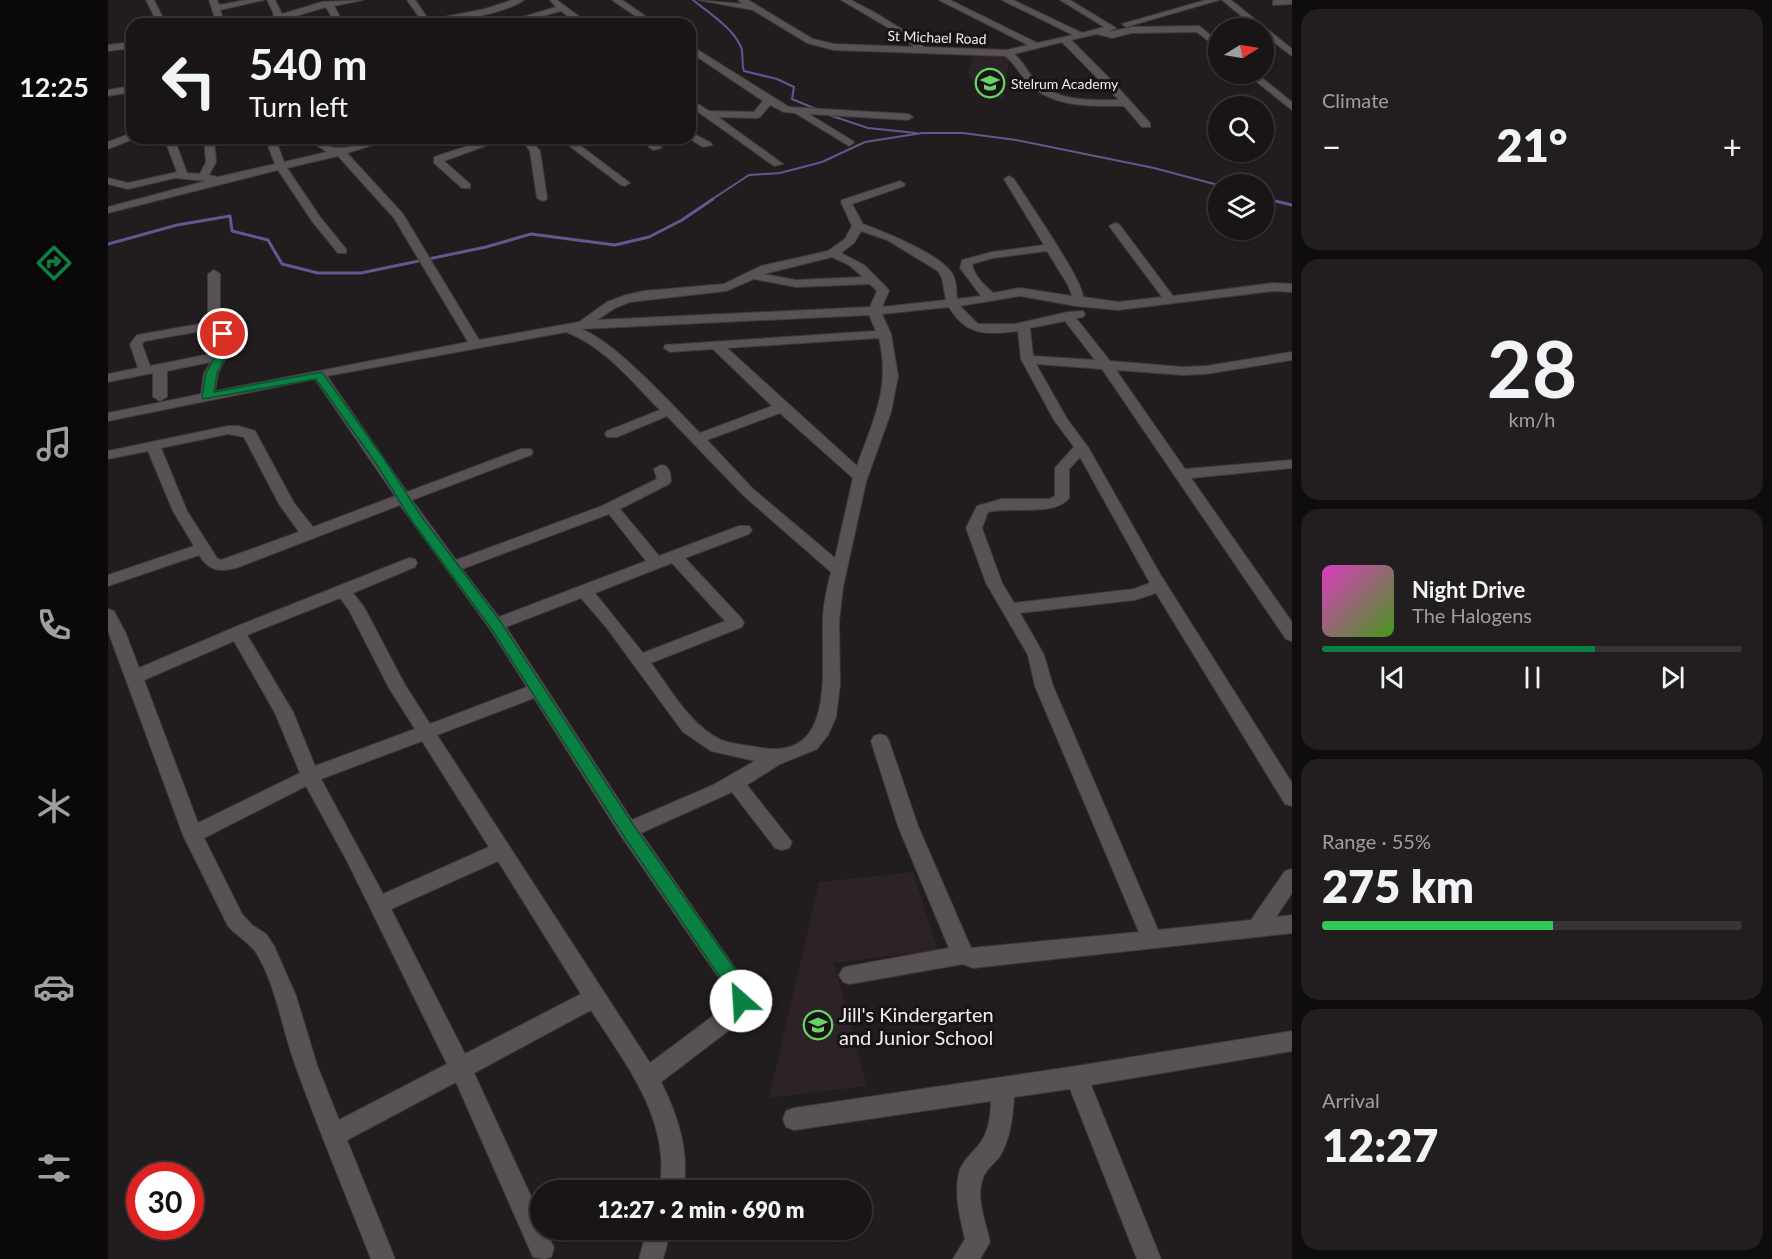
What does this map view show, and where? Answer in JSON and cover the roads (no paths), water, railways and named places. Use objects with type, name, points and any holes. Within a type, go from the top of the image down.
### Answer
[{"type":"street","points":[[150,0],[159,18]]},
{"type":"street","points":[[214,4],[260,0]]},
{"type":"street","points":[[285,18],[300,9],[359,0]]},
{"type":"street","points":[[411,0],[422,18]]},
{"type":"street","points":[[552,0],[576,18]]},
{"type":"street","points":[[615,0],[644,18]]},
{"type":"street","points":[[702,0],[756,8]]},
{"type":"street","name":"St Michael Road","points":[[742,0],[810,40],[823,45],[1007,53],[1215,0]]},
{"type":"street","points":[[845,0],[893,25],[922,50]]},
{"type":"street","points":[[943,0],[1036,45]]},
{"type":"street","points":[[1006,0],[1080,35]]},
{"type":"street","points":[[1064,0],[1112,28]]},
{"type":"street","points":[[1171,0],[1184,9]]},
{"type":"street","points":[[1226,0],[1248,18]]},
{"type":"street","points":[[447,18],[513,1]]},
{"type":"street","points":[[1276,3],[1292,2]]},
{"type":"street","points":[[273,4],[287,4]]},
{"type":"street","points":[[329,4],[337,18]]},
{"type":"street","points":[[483,8],[496,18]]},
{"type":"street","points":[[543,18],[562,8]]},
{"type":"street","points":[[1199,29],[1208,37]]},
{"type":"street","points":[[1097,31],[1112,35],[1132,30],[1208,29]]},
{"type":"street","points":[[1064,39],[1146,125]]},
{"type":"street","points":[[1274,39],[1292,53]]},
{"type":"street","points":[[108,48],[126,46]]},
{"type":"street","points":[[696,52],[787,110],[908,117]]},
{"type":"street","points":[[1007,53],[1017,60],[1031,81],[1043,92],[1059,98],[1125,103]]},
{"type":"street","points":[[1263,84],[1292,107]]},
{"type":"street","points":[[108,93],[126,91]]},
{"type":"street","points":[[1059,98],[1118,94]]},
{"type":"street","points":[[707,114],[757,115],[768,100]]},
{"type":"street","points":[[696,106],[778,164]]},
{"type":"street","points":[[800,112],[849,143]]},
{"type":"street","points":[[108,146],[126,138]]},
{"type":"street","points":[[696,139],[706,145]]},
{"type":"street","points":[[170,144],[182,163],[182,175]]},
{"type":"street","points":[[188,203],[205,181],[211,162],[210,144]]},
{"type":"street","points":[[272,144],[281,167],[316,219],[342,251]]},
{"type":"street","points":[[328,144],[340,152],[399,216],[476,345]]},
{"type":"street","points":[[108,210],[205,181],[221,180],[281,167],[365,144]]},
{"type":"street","points":[[466,186],[439,163],[438,159],[484,144]]},
{"type":"street","points":[[530,144],[535,151],[542,198]]},
{"type":"street","points":[[572,144],[625,183]]},
{"type":"street","points":[[652,144],[657,148]]},
{"type":"street","points":[[108,181],[128,186],[182,175],[205,181]]},
{"type":"street","points":[[1009,179],[1052,247],[1078,295],[1076,302]]},
{"type":"street","points":[[900,184],[846,202],[858,226],[891,238],[942,268],[948,274],[951,284],[952,303],[970,326],[975,328],[1024,327],[1118,306],[1273,287],[1292,288]]},
{"type":"street","points":[[582,325],[610,306],[626,299],[644,295],[717,289],[737,284],[752,274],[777,265],[832,254],[850,241],[858,226]]},
{"type":"street","points":[[1115,226],[1170,300]]},
{"type":"street","points":[[991,298],[978,286],[966,268],[966,262],[992,255],[1052,247]]},
{"type":"street","points":[[628,830],[735,783],[775,758],[800,751],[817,739],[827,717],[831,683],[831,619],[838,569],[849,532],[860,476],[891,391],[891,356],[885,334],[874,311],[883,291],[849,258],[832,254]]},
{"type":"street","points":[[207,397],[211,373],[226,346],[218,324],[213,294],[214,274]]},
{"type":"street","points":[[752,274],[809,299],[874,311],[991,298],[1004,293],[1020,292],[1076,302],[1118,306]]},
{"type":"street","points":[[108,417],[582,325],[809,299],[872,280]]},
{"type":"street","points":[[1068,316],[1105,364],[1292,635]]},
{"type":"street","points":[[145,371],[136,344],[141,338],[218,324]]},
{"type":"street","points":[[1024,327],[1027,359],[1061,420],[1081,447],[1160,586],[1292,799]]},
{"type":"street","points":[[567,328],[586,335],[602,346],[698,439],[748,492],[838,569]]},
{"type":"street","points":[[669,348],[885,334]]},
{"type":"street","points":[[716,345],[860,476]]},
{"type":"street","points":[[108,378],[222,356]]},
{"type":"street","points":[[1027,359],[1183,371],[1206,370],[1292,356]]},
{"type":"street","points":[[160,368],[160,397]]},
{"type":"street","points":[[319,375],[452,567],[496,625],[628,830],[740,991],[741,1001],[736,1011],[647,1079]]},
{"type":"street","points":[[698,439],[782,407]]},
{"type":"street","points":[[612,434],[669,411]]},
{"type":"street","points":[[108,455],[228,430],[250,434],[273,480],[299,523],[311,533]]},
{"type":"street","points":[[153,446],[180,511],[211,562],[219,566],[230,564],[526,452]]},
{"type":"street","points":[[1081,447],[1062,468],[1062,498],[1052,504],[1002,504],[982,509],[974,528],[994,583],[1036,655],[1044,686],[1152,939]]},
{"type":"street","points":[[1181,474],[1292,464]]},
{"type":"street","points":[[452,567],[607,509],[663,481],[661,469]]},
{"type":"street","points":[[607,509],[614,511],[657,564]]},
{"type":"street","points":[[496,625],[744,530]]},
{"type":"street","points":[[108,581],[202,549]]},
{"type":"street","points":[[640,662],[736,623],[675,556]]},
{"type":"street","points":[[133,678],[409,563]]},
{"type":"street","points":[[1010,609],[1135,594],[1160,586]]},
{"type":"street","points":[[343,591],[356,607],[398,688],[647,1079],[669,1127],[675,1151],[674,1180]]},
{"type":"street","points":[[584,591],[612,623],[689,727],[717,746],[775,758]]},
{"type":"street","points":[[108,615],[118,634],[193,835],[235,920],[244,931],[259,940],[267,952],[285,996],[306,1065],[382,1259]]},
{"type":"street","points":[[238,633],[284,712],[310,776],[460,1067],[542,1248]]},
{"type":"street","points":[[193,835],[310,776],[538,690]]},
{"type":"street","points":[[880,741],[908,826],[958,948],[964,955]]},
{"type":"street","points":[[735,783],[782,842]]},
{"type":"street","points":[[378,905],[503,850]]},
{"type":"street","points":[[1257,928],[1292,877]]},
{"type":"street","points":[[850,975],[964,955],[973,958],[1292,924]]},
{"type":"street","points":[[334,1135],[595,997]]},
{"type":"street","points":[[794,1119],[1077,1077],[1292,1041]]},
{"type":"street","points":[[1077,1077],[1149,1259]]},
{"type":"street","points":[[965,1259],[978,1242],[969,1202],[971,1173],[992,1147],[1002,1118],[1003,1088]]},
{"type":"street","points":[[651,1259],[656,1240]]},
{"type":"waterway","points":[[693,0],[732,33],[742,50],[744,71],[777,79],[794,87],[792,99],[816,109]]},
{"type":"waterway","points":[[826,114],[868,128],[916,133]]},
{"type":"waterway","points":[[711,200],[749,175],[780,173],[822,162],[865,142],[922,133],[963,133],[1016,140],[1154,168],[1208,182]]},
{"type":"waterway","points":[[108,244],[177,225],[230,216],[232,231],[268,240],[282,264],[318,273],[361,273],[486,247],[531,234],[615,245],[649,237],[682,220],[713,199]]},
{"type":"waterway","points":[[1274,201],[1292,205]]},
{"type":"place","name":"Stelrum Academy","points":[[990,83]]},
{"type":"place","name":"Jill's Kindergarten and Junior School","points":[[818,1025]]}]
